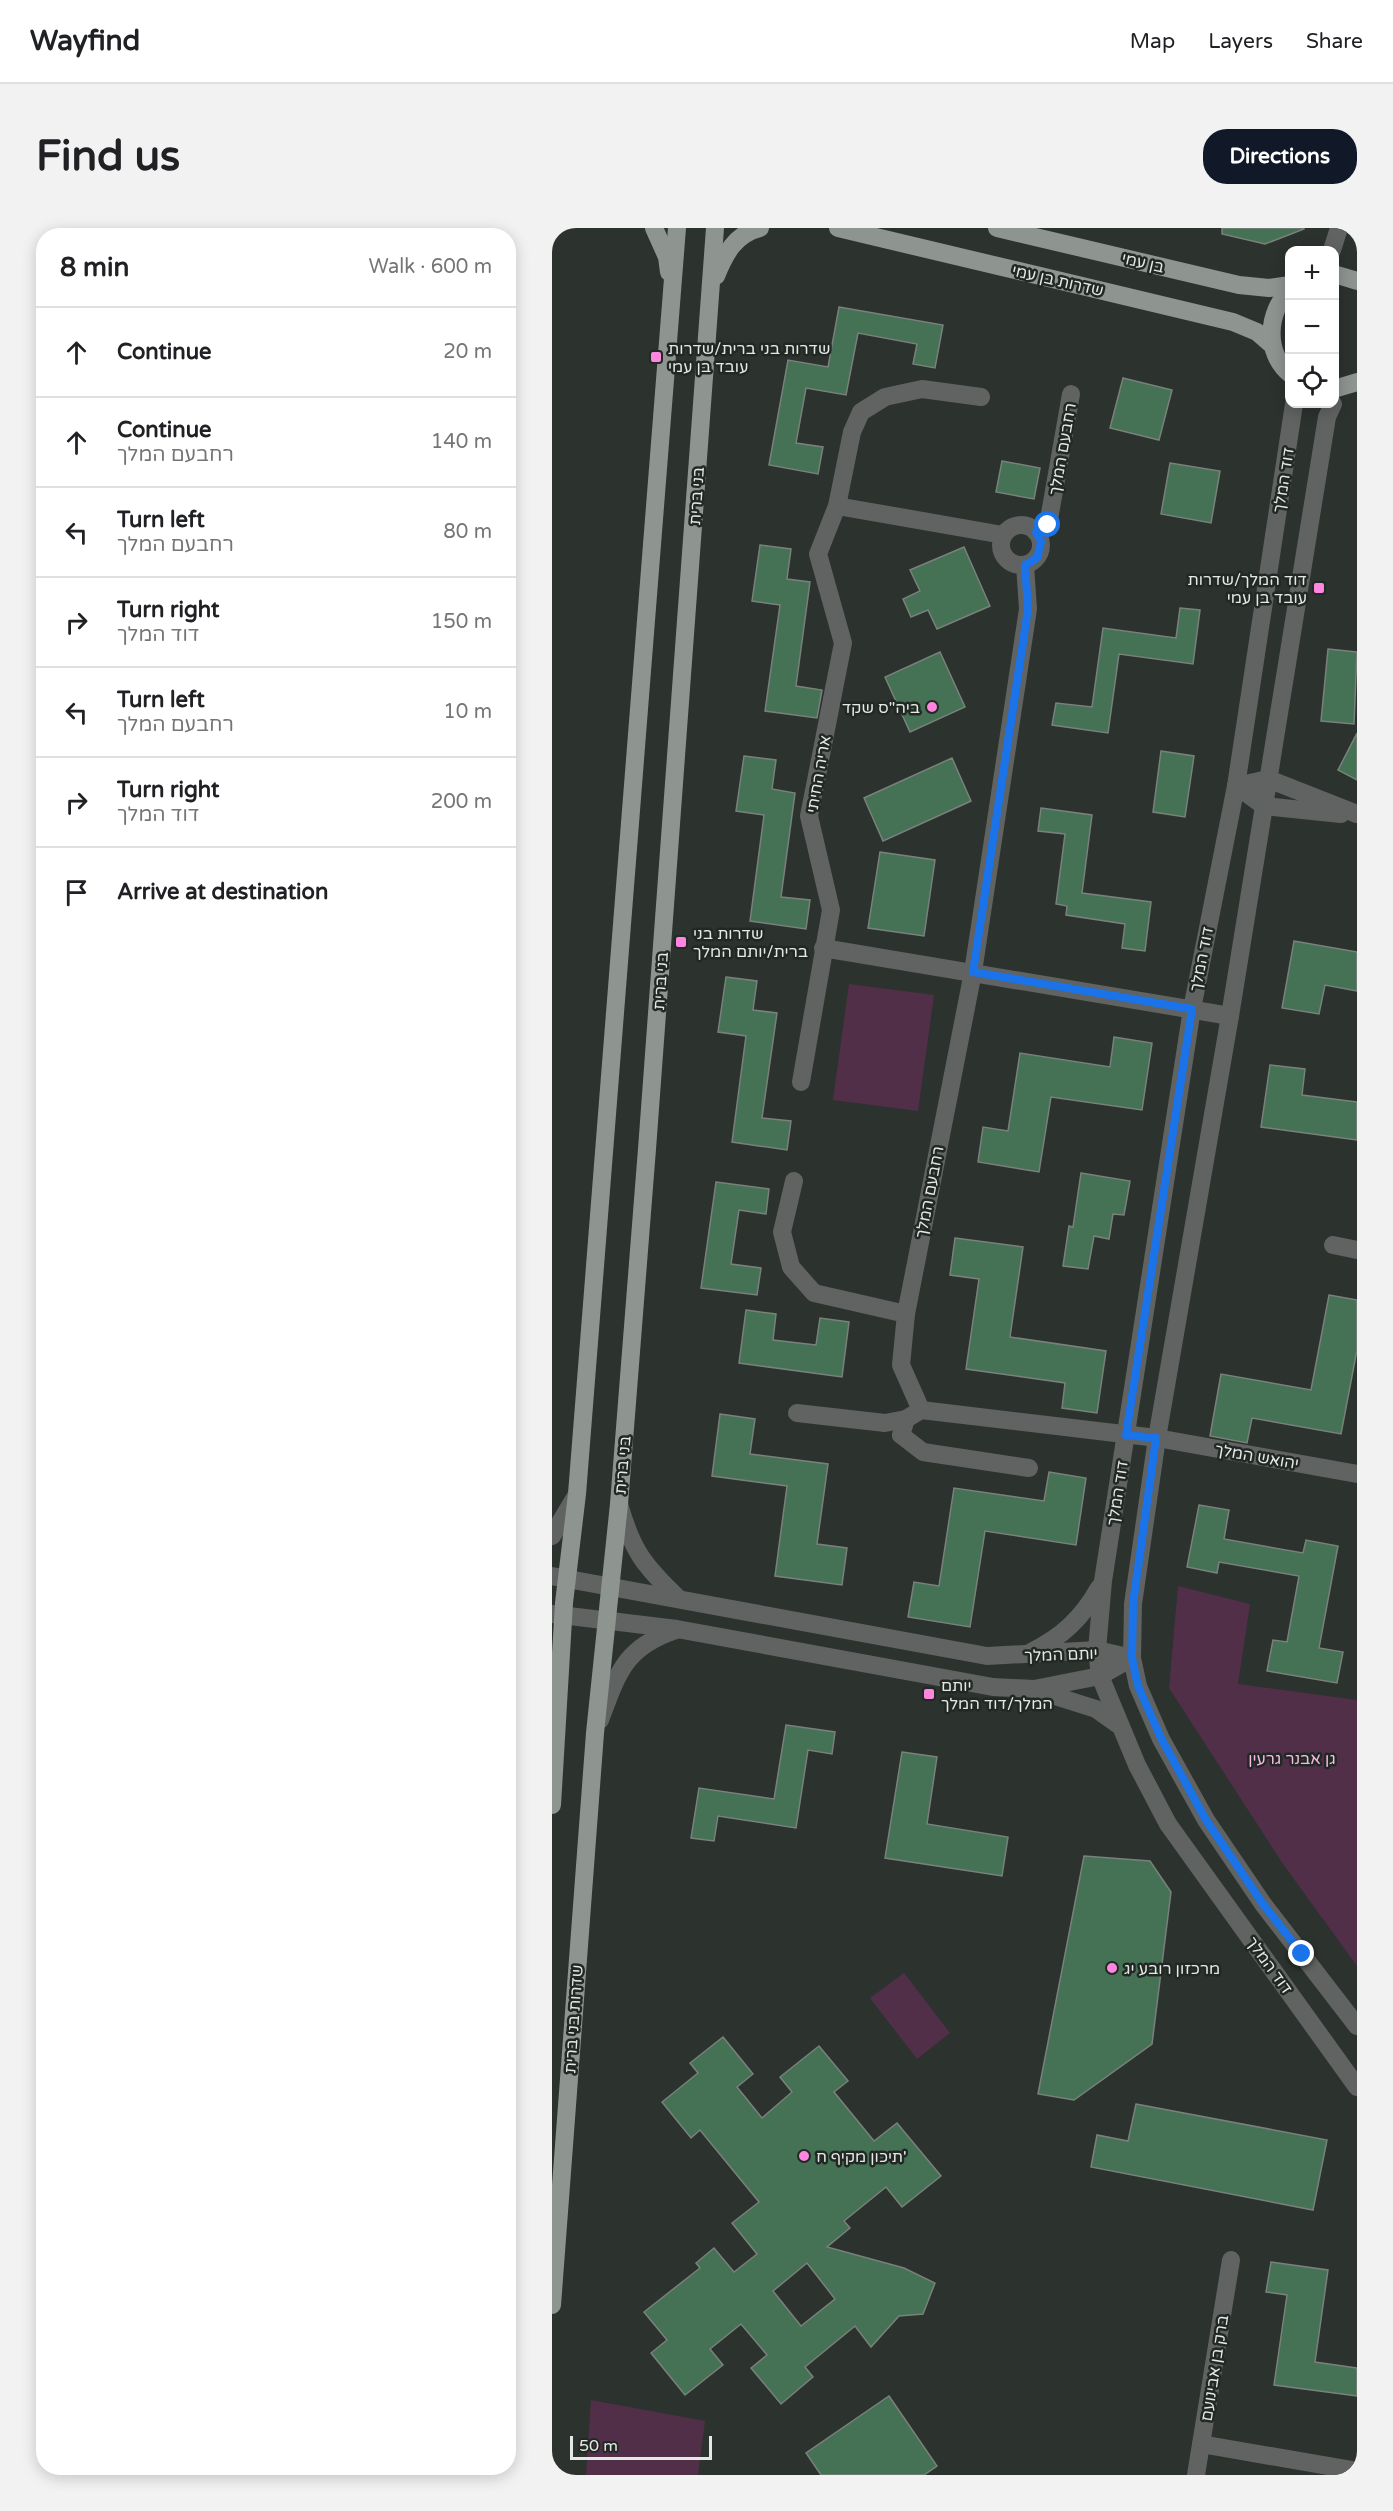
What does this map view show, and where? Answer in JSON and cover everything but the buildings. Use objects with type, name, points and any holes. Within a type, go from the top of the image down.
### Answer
[{"type":"main road","points":[[654,228],[666,257],[672,289]]},
{"type":"main road","points":[[552,1805],[557,1711],[559,1577],[577,1494],[677,228]]},
{"type":"main road","name":"בני ברית","points":[[595,1732],[605,1618],[619,1503],[715,228]]},
{"type":"main road","points":[[711,286],[723,258],[735,242],[746,231],[759,228]]},
{"type":"main road","name":"שדרות בן עמי","points":[[838,228],[1233,322],[1257,332],[1272,345]]},
{"type":"main road","name":"בן עמי","points":[[997,228],[1239,285],[1269,288],[1285,286]]},
{"type":"main road","points":[[1339,275],[1357,281]]},
{"type":"main road","points":[[1285,296],[1273,316],[1272,345],[1285,369]]},
{"type":"main road","name":"שדרות בני ברית","points":[[552,2305],[595,1732]]},
{"type":"street","points":[[1333,246],[1339,228]]},
{"type":"street","name":"אריה החיתי","points":[[801,1082],[831,910],[809,816],[843,643],[818,554],[837,506],[852,432],[861,412],[885,398],[922,389],[981,397]]},
{"type":"street","name":"דוד המלך","points":[[1340,392],[1325,428],[1230,1016],[1156,1438],[1133,1604],[1132,1658],[1138,1686],[1161,1738],[1206,1820],[1263,1904],[1357,2026]]},
{"type":"street","name":"רחבעם המלך","points":[[1036,532],[1048,525],[1071,394]]},
{"type":"street","name":"דוד המלך","points":[[1293,408],[1236,786],[1192,1009],[1103,1581],[1097,1650],[1100,1676],[1118,1725],[1168,1824],[1357,2087]]},
{"type":"street","points":[[837,506],[1004,535]]},
{"type":"street","points":[[1019,525],[1036,532],[1041,542],[1040,553],[1033,562],[1025,565],[1012,564],[1004,556],[1001,546],[1004,535],[1013,527],[1019,525]]},
{"type":"street","name":"רחבעם המלך","points":[[1025,565],[1028,609],[973,972],[906,1314],[901,1365],[913,1414],[901,1435],[923,1452],[1029,1468]]},
{"type":"street","points":[[1236,786],[1268,778],[1357,815]]},
{"type":"street","points":[[1236,786],[1264,806],[1357,815]]},
{"type":"street","points":[[823,948],[1230,1016]]},
{"type":"street","points":[[794,1180],[782,1232],[791,1267],[814,1293],[906,1314]]},
{"type":"street","points":[[1333,1245],[1357,1250]]},
{"type":"street","points":[[797,1413],[885,1423],[913,1414],[1156,1438]]},
{"type":"street","name":"יהואש המלך","points":[[1156,1438],[1357,1474]]},
{"type":"street","points":[[552,1536],[577,1494]]},
{"type":"street","points":[[619,1503],[629,1538],[642,1561],[679,1599]]},
{"type":"street","name":"יותם המלך","points":[[559,1577],[932,1648],[987,1656],[1022,1656],[1097,1650],[1132,1658]]},
{"type":"street","points":[[1022,1656],[1056,1640],[1090,1604],[1103,1581]]},
{"type":"street","name":"יותם המלך","points":[[558,1614],[605,1618],[677,1629],[939,1679],[1034,1689],[1100,1676],[1132,1658]]},
{"type":"street","points":[[595,1732],[615,1680],[627,1659],[636,1649],[656,1637],[677,1629]]},
{"type":"street","points":[[552,1689],[557,1711]]},
{"type":"street","points":[[1034,1689],[1096,1708],[1118,1725]]},
{"type":"street","name":"ברק בן אבינועם","points":[[1196,2475],[1232,2260]]},
{"type":"street","points":[[1201,2444],[1357,2471]]},
{"type":"green space","points":[[849,984],[934,995],[918,1111],[833,1100]]},
{"type":"green space","name":"גן אבנר גרעין","points":[[1178,1586],[1250,1604],[1238,1684],[1357,1700],[1357,1966],[1283,1864],[1169,1688]]},
{"type":"green space","points":[[904,1973],[950,2033],[917,2059],[870,1998]]},
{"type":"green space","points":[[591,2400],[705,2421],[698,2475],[586,2475]]},
{"type":"place","name":"שדרות בני ברית/שדרות עובד בן עמי","points":[[656,357]]},
{"type":"place","name":"דוד המלך/שדרות עובד בן עמי","points":[[1319,588]]},
{"type":"place","name":"ביה\"ס שקד","points":[[932,707]]},
{"type":"place","name":"שדרות בני ברית/יותם המלך","points":[[681,942]]},
{"type":"place","name":"יותם המלך/דוד המלך","points":[[929,1694]]},
{"type":"place","name":"מרכזון רובע יג","points":[[1112,1968]]},
{"type":"place","name":"תיכון מקיף ח'","points":[[804,2156]]},
{"type":"route","points":[[1048,525],[1036,532],[1041,542],[1040,553],[1033,562],[1025,565],[1028,582],[1028,609],[973,972],[1192,1009],[1126,1435],[1156,1438],[1133,1604],[1132,1658],[1138,1686],[1161,1738],[1206,1820],[1263,1904],[1302,1954]]}]
